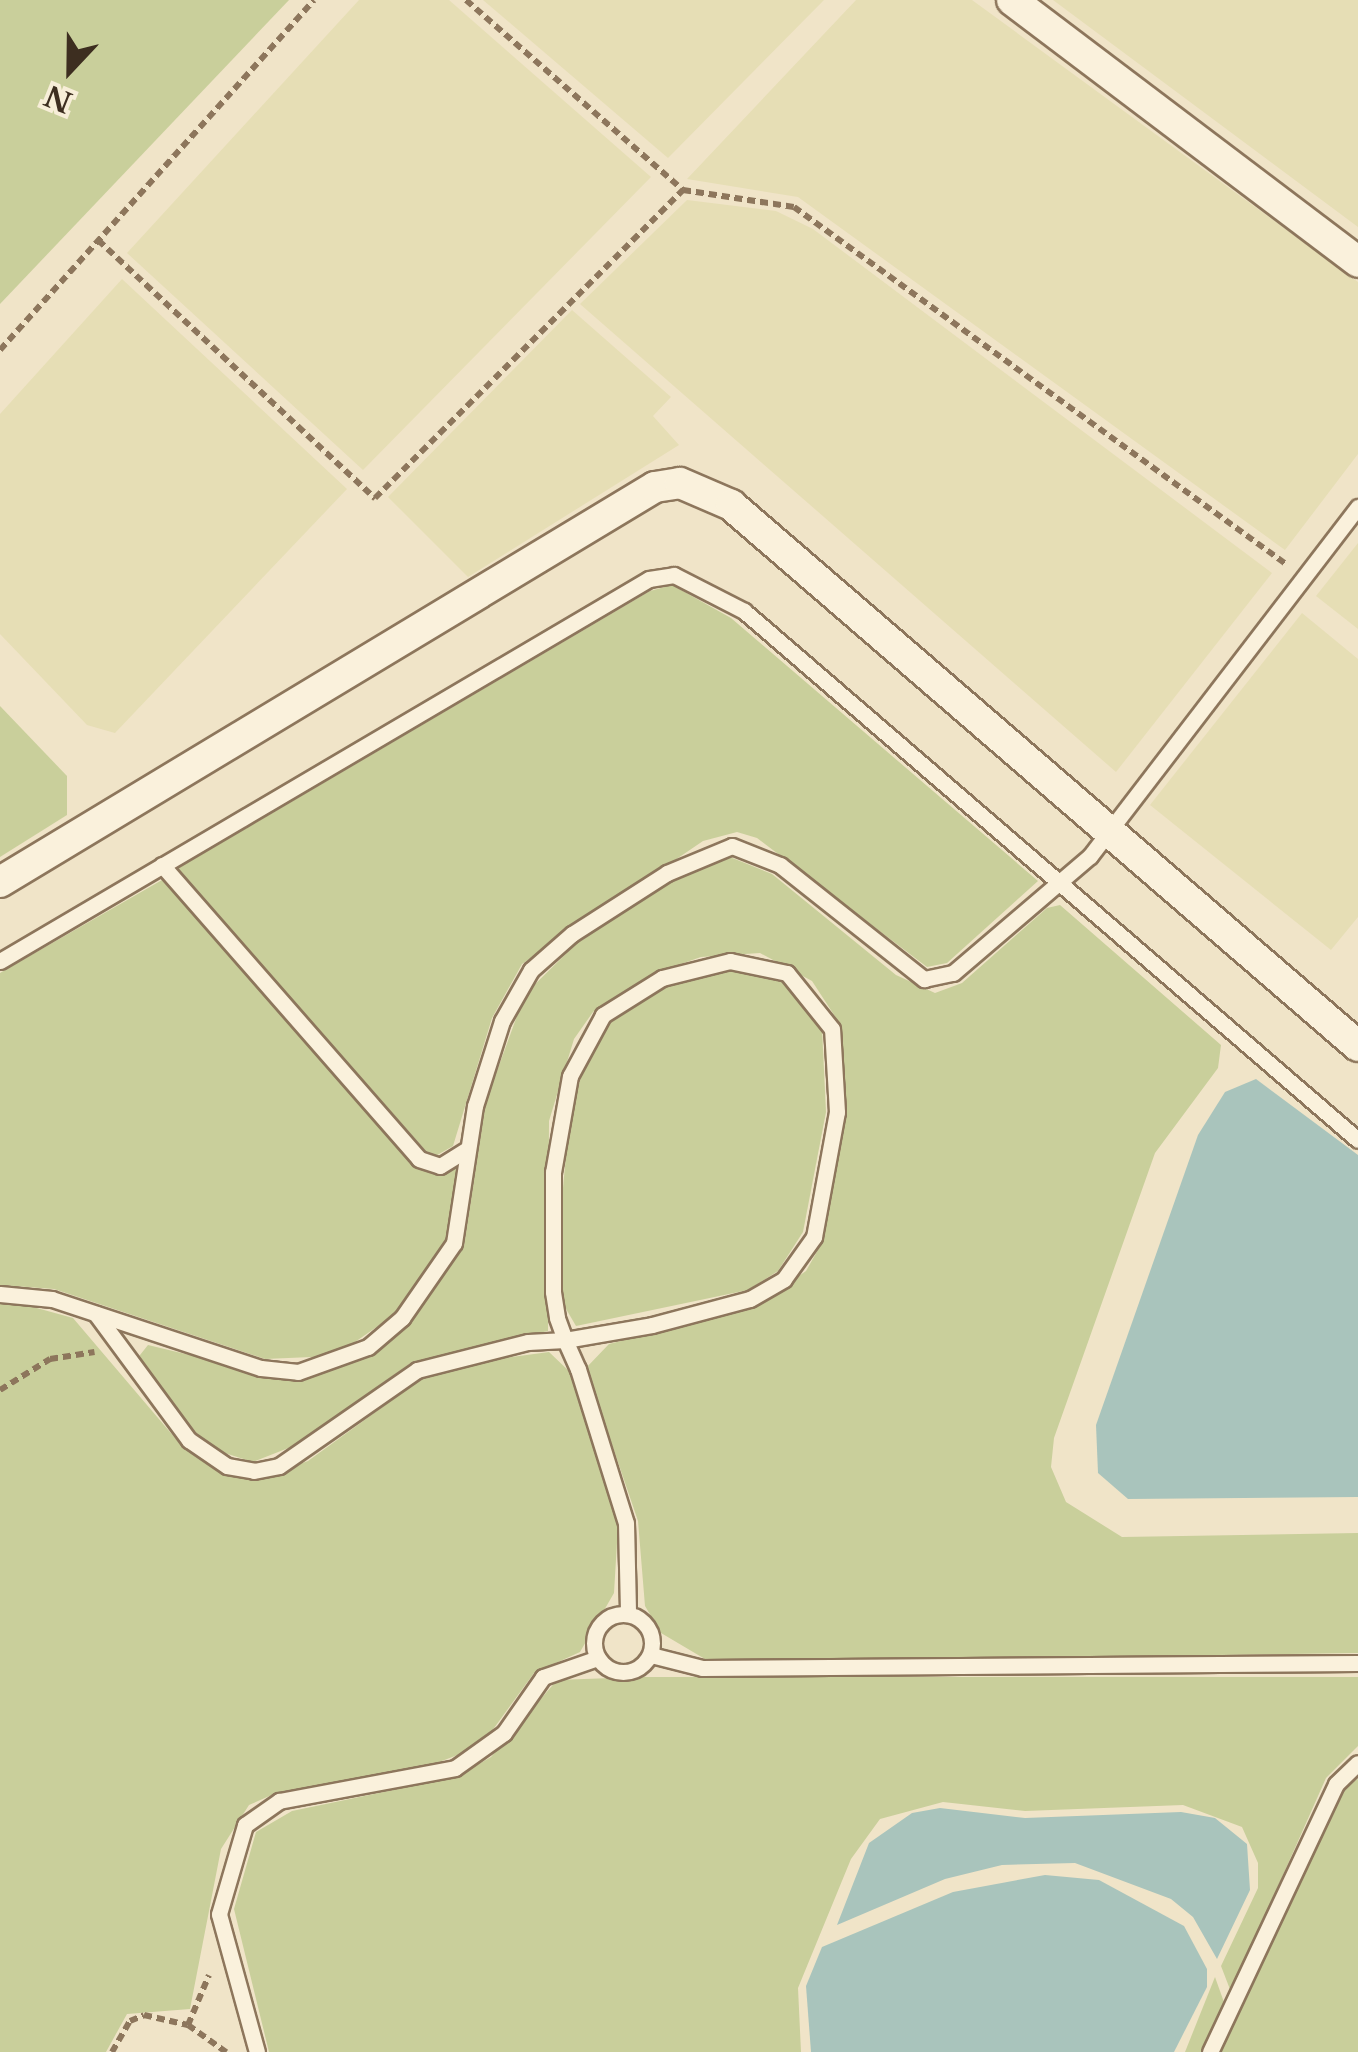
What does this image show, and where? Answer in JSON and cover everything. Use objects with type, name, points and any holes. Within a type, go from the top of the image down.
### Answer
[{"type":"street","points":[[1012,0],[1358,262]]},
{"type":"street","points":[[0,882],[655,487],[680,483],[732,505],[1358,1046]]},
{"type":"lane","points":[[0,1294],[96,1314],[142,1331],[298,1372],[368,1347],[446,1258],[463,1213],[466,1149],[486,1063],[531,970],[572,934],[709,852],[750,850],[780,865],[910,970],[939,980],[1061,881],[1109,830],[1307,580],[1358,507]]},
{"type":"lane","points":[[0,962],[649,579],[674,576],[744,611],[1358,1140]]},
{"type":"lane","points":[[162,864],[419,1159],[440,1166],[466,1149]]},
{"type":"lane","points":[[96,1314],[118,1350],[205,1455],[254,1471],[279,1466],[417,1370],[565,1340],[750,1299],[797,1265],[822,1202],[838,1112],[836,1065],[818,1004],[787,973],[730,961],[662,978],[603,1015],[581,1048],[553,1172],[553,1292],[565,1340],[626,1523],[628,1614]]},
{"type":"lane","points":[[118,1350],[121,1334],[142,1331]]},
{"type":"lane","points":[[628,1614],[648,1628],[650,1655]]},
{"type":"lane","points":[[598,1658],[596,1632],[628,1614]]},
{"type":"lane","points":[[598,1658],[619,1672],[650,1655],[702,1668],[1358,1662]]},
{"type":"lane","points":[[257,2052],[249,2005],[222,1941],[235,1840],[256,1812],[455,1768],[504,1733],[543,1678],[598,1658]]},
{"type":"lane","points":[[1210,2052],[1336,1784],[1358,1764]]},
{"type":"path","points":[[0,350],[314,0]]},
{"type":"path","points":[[466,0],[683,190],[794,206],[1307,580]]},
{"type":"path","points":[[98,240],[375,498],[683,190]]},
{"type":"path","points":[[0,1390],[50,1359],[118,1350]]},
{"type":"path","points":[[188,2025],[222,1941]]},
{"type":"path","points":[[112,2052],[130,2020],[144,2015],[188,2025],[226,2052]]},
{"type":"shaded area","points":[[359,0],[449,0],[651,177],[363,470],[127,253]]},
{"type":"shaded area","points":[[483,0],[824,0],[668,158]]},
{"type":"shaded area","points":[[856,0],[972,0],[1358,282],[1358,454],[1285,550],[798,197],[687,179]]},
{"type":"shaded area","points":[[1053,0],[1358,0],[1358,227],[1225,128]]},
{"type":"shaded area","points":[[687,200],[776,211],[813,229],[1272,573],[1116,772],[580,304]]},
{"type":"shaded area","points":[[122,279],[347,489],[115,733],[87,725],[0,634],[0,414]]},
{"type":"shaded area","points":[[572,310],[671,397],[653,416],[679,445],[468,577],[388,497]]},
{"type":"shaded area","points":[[1358,543],[1358,629],[1316,596]]},
{"type":"shaded area","points":[[1302,613],[1358,659],[1358,917],[1331,950],[1150,805]]},
{"type":"green space","points":[[0,0],[289,0],[0,304]]},
{"type":"green space","points":[[672,585],[731,618],[1038,881],[947,963],[927,967],[757,838],[737,832],[703,841],[522,964],[492,1018],[453,1146],[432,1158],[177,869],[650,591]]},
{"type":"green space","points":[[0,706],[67,776],[67,815],[0,857]]},
{"type":"green space","points":[[730,857],[772,874],[896,975],[935,993],[962,983],[1047,908],[1060,905],[1221,1045],[1218,1068],[1155,1153],[1054,1438],[1051,1467],[1066,1502],[1122,1537],[1358,1533],[1358,1653],[710,1662],[661,1633],[645,1606],[638,1521],[586,1368],[609,1344],[755,1307],[806,1271],[823,1241],[845,1114],[840,1024],[812,981],[760,953],[701,957],[658,972],[593,1012],[574,1039],[549,1121],[548,1331],[412,1362],[296,1445],[253,1462],[212,1449],[164,1399],[136,1360],[148,1345],[298,1381],[373,1354],[411,1321],[464,1246],[486,1101],[525,994],[576,944],[669,881]]},
{"type":"green space","points":[[162,880],[416,1164],[436,1172],[458,1167],[448,1241],[398,1312],[335,1356],[265,1359],[54,1289],[0,1285],[0,973]]},
{"type":"green space","points":[[731,970],[783,979],[822,1028],[826,1112],[803,1232],[778,1271],[748,1290],[576,1326],[562,1302],[559,1231],[570,1112],[590,1049],[613,1017],[665,985]]},
{"type":"green space","points":[[15,1302],[73,1318],[181,1445],[226,1475],[254,1480],[308,1461],[424,1377],[458,1364],[549,1352],[571,1373],[618,1526],[614,1593],[580,1652],[534,1673],[481,1746],[400,1777],[274,1794],[249,1805],[221,1849],[190,2009],[127,2014],[106,2052],[0,2052],[0,1303]]},
{"type":"green space","points":[[1358,1677],[1358,1746],[1326,1778],[1231,1992],[1221,1966],[1258,1888],[1258,1863],[1242,1827],[1183,1805],[1025,1811],[943,1802],[880,1819],[851,1859],[798,1988],[801,2052],[269,2052],[234,1909],[256,1832],[292,1811],[456,1777],[491,1757],[557,1680]]},
{"type":"green space","points":[[1358,1779],[1358,2052],[1219,2052],[1342,1788]]},
{"type":"green space","points":[[1215,1977],[1225,2005],[1202,2052],[1185,2052]]},
{"type":"water","points":[[1256,1079],[1358,1155],[1358,1497],[1128,1499],[1098,1473],[1096,1425],[1198,1135],[1225,1092]]},
{"type":"water","points":[[940,1808],[1025,1818],[1181,1812],[1215,1818],[1247,1844],[1250,1890],[1217,1959],[1193,1917],[1171,1899],[1075,1863],[1002,1865],[945,1879],[837,1925],[869,1843],[912,1813]]},
{"type":"water","points":[[1045,1875],[1099,1880],[1184,1926],[1207,1969],[1207,1987],[1174,2052],[811,2052],[806,1986],[822,1947],[953,1892]]}]
